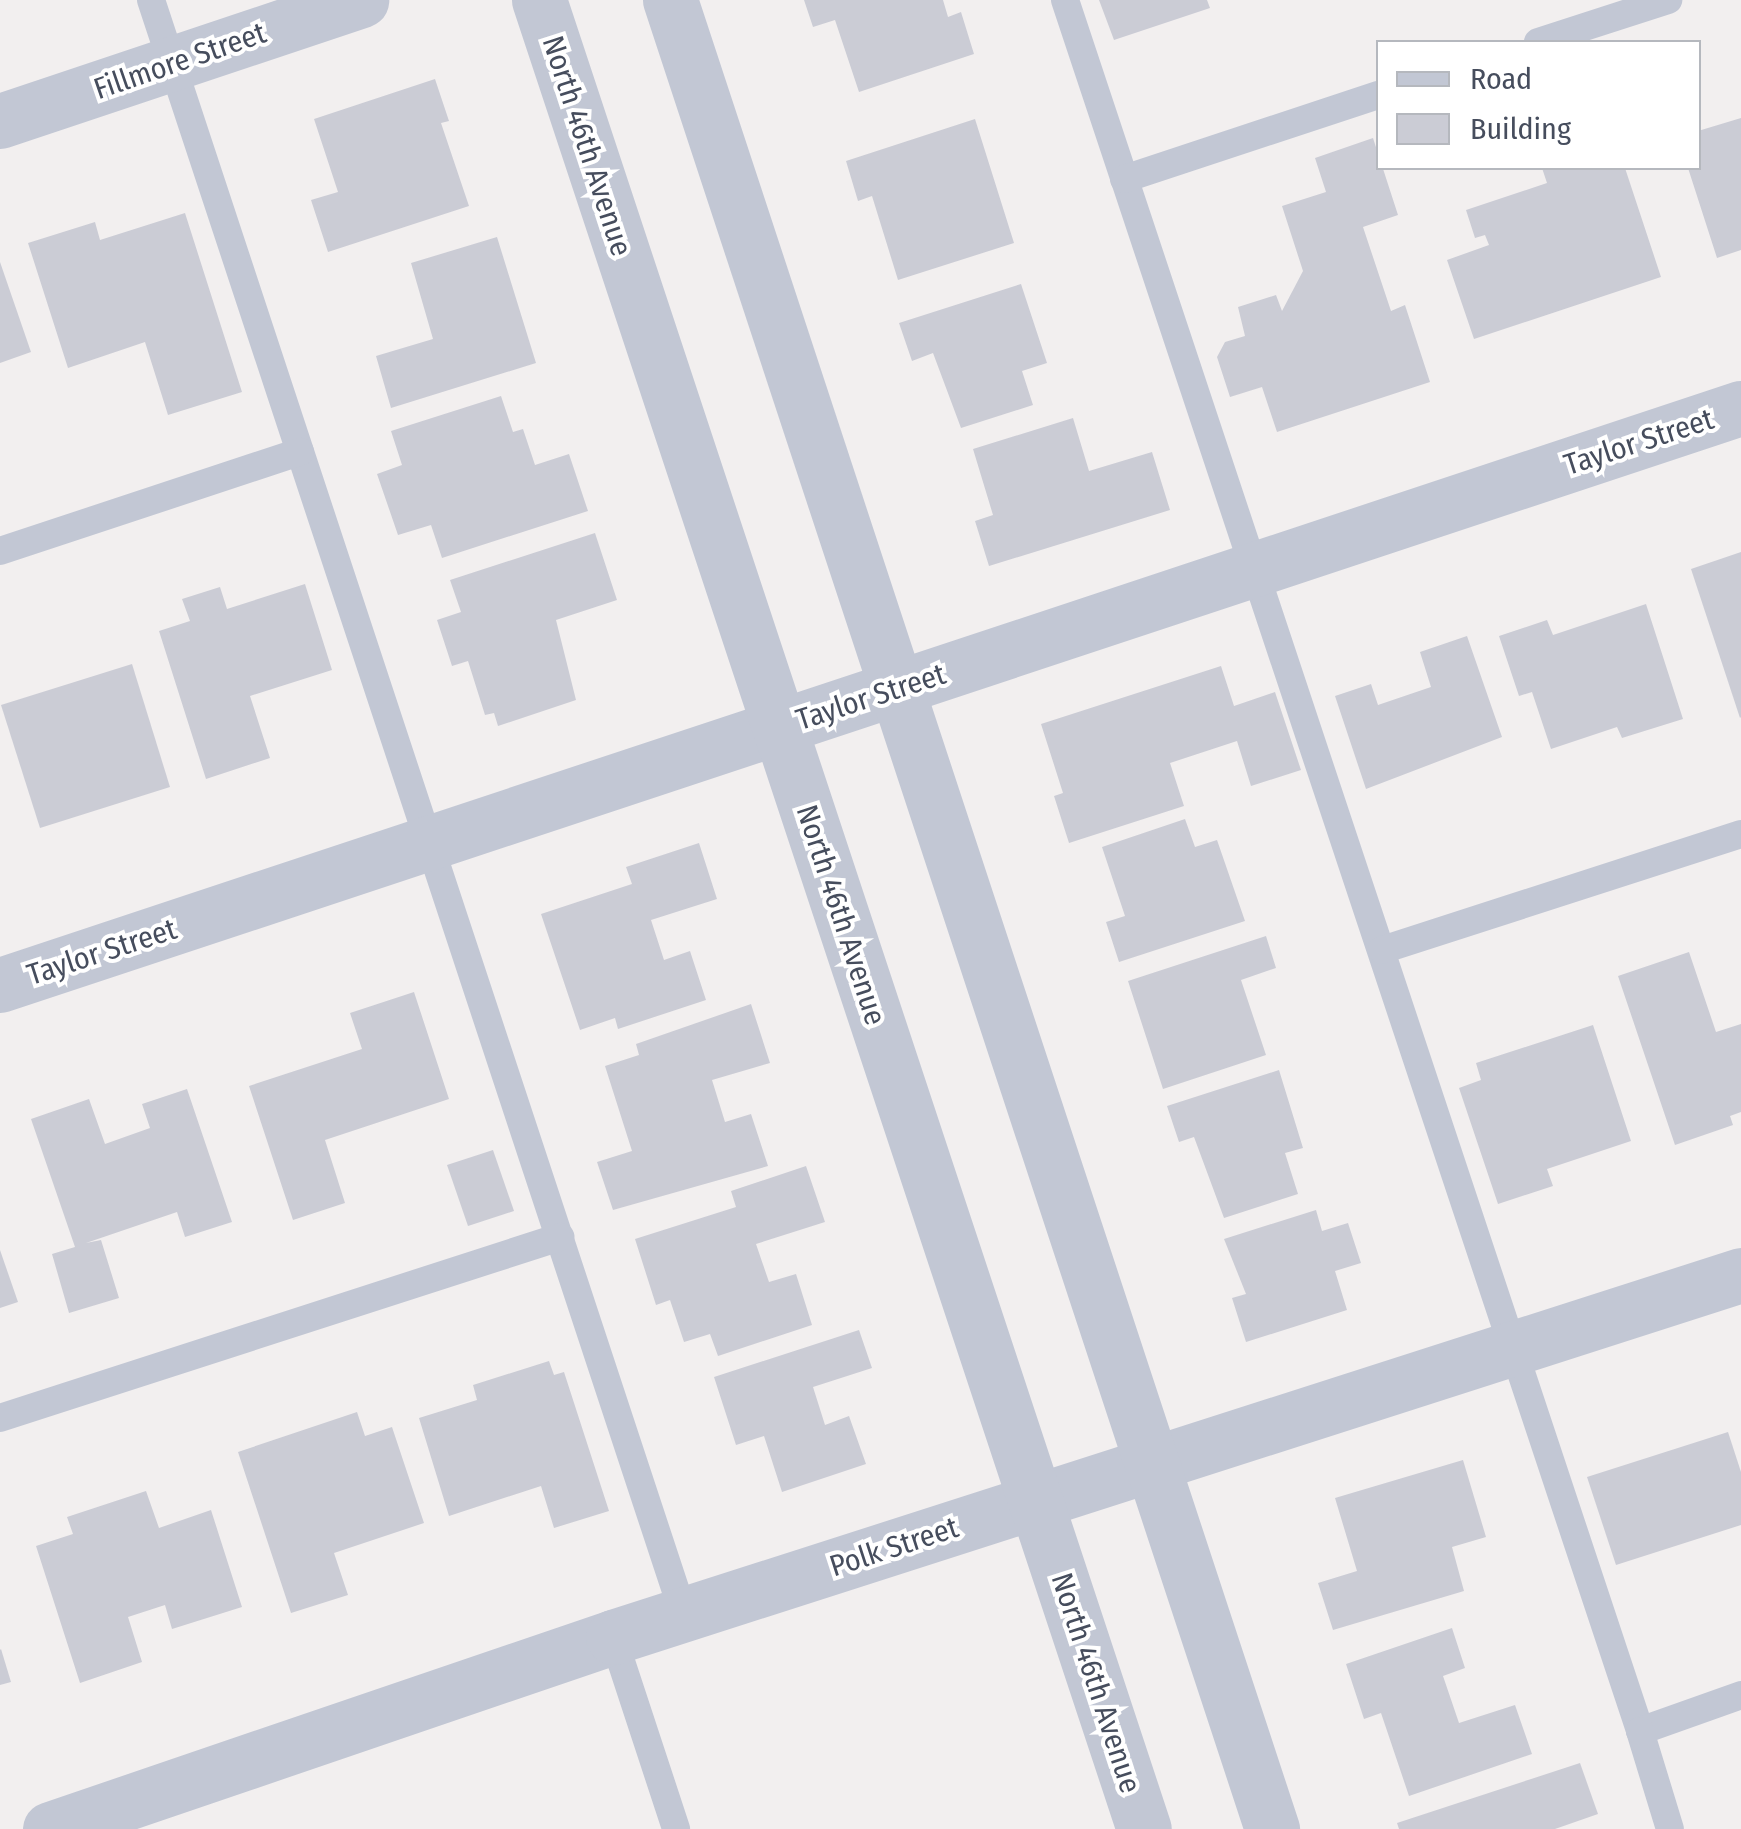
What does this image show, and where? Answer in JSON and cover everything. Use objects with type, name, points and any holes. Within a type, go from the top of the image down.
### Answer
[{"type":"street","name":"Fillmore Street","points":[[0,121],[361,0]]},
{"type":"street","name":"North 46th Avenue","points":[[539,0],[1144,1829]]},
{"type":"street","points":[[670,0],[1272,1829]]},
{"type":"street","name":"Taylor Street","points":[[0,985],[1741,408]]},
{"type":"street","name":"Polk Street","points":[[50,1829],[612,1638],[1741,1275]]},
{"type":"lane","points":[[150,0],[684,1615]]},
{"type":"lane","points":[[1065,0],[1516,1347],[1670,1829]]},
{"type":"lane","points":[[1544,40],[1668,0]]},
{"type":"lane","points":[[1124,179],[1376,96]]},
{"type":"lane","points":[[0,551],[300,452]]},
{"type":"lane","points":[[1382,950],[1741,834]]},
{"type":"lane","points":[[0,1418],[560,1238]]},
{"type":"lane","points":[[612,1638],[676,1829]]},
{"type":"lane","points":[[1640,1731],[1741,1695]]},
{"type":"building","points":[[804,0],[943,0],[948,17],[961,12],[974,54],[859,92],[835,20],[813,27]]},
{"type":"building","points":[[1099,0],[1207,0],[1210,8],[1114,40]]},
{"type":"building","points":[[435,79],[449,121],[441,123],[469,206],[328,252],[311,200],[338,192],[314,119]]},
{"type":"building","points":[[1741,118],[1741,250],[1717,258],[1689,170],[1701,170],[1701,130]]},
{"type":"building","points":[[975,119],[1014,243],[898,280],[872,196],[858,201],[846,161]]},
{"type":"building","points":[[1373,138],[1376,170],[1383,170],[1398,215],[1363,227],[1391,311],[1405,305],[1430,382],[1277,432],[1262,387],[1230,397],[1217,357],[1225,342],[1245,336],[1238,307],[1276,295],[1282,311],[1303,271],[1282,206],[1326,192],[1315,158]]},
{"type":"building","points":[[1543,170],[1626,170],[1661,277],[1474,339],[1447,260],[1489,245],[1485,235],[1475,238],[1466,210],[1547,183]]},
{"type":"building","points":[[185,213],[242,392],[168,415],[145,342],[68,368],[28,243],[95,222],[100,240]]},
{"type":"building","points":[[497,237],[536,363],[391,408],[376,356],[433,339],[411,263]]},
{"type":"building","points":[[0,262],[31,352],[0,363]]},
{"type":"building","points":[[1021,284],[1047,363],[1022,371],[1033,405],[961,428],[933,353],[912,361],[899,323]]},
{"type":"building","points":[[501,396],[513,432],[523,429],[535,465],[569,454],[588,511],[442,558],[431,525],[398,535],[377,474],[402,465],[391,431]]},
{"type":"building","points":[[1073,418],[1089,471],[1152,452],[1170,510],[989,566],[975,521],[993,515],[973,449]]},
{"type":"building","points":[[595,533],[617,600],[556,620],[576,700],[498,726],[494,713],[485,715],[468,661],[452,666],[437,620],[461,612],[450,580]]},
{"type":"building","points":[[1741,552],[1741,717],[1740,718],[1691,569]]},
{"type":"building","points":[[305,584],[332,670],[250,696],[270,758],[206,779],[159,631],[190,621],[182,599],[220,587],[227,609]]},
{"type":"building","points":[[1646,604],[1683,719],[1622,738],[1617,727],[1551,749],[1532,692],[1519,696],[1499,636],[1547,620],[1553,635]]},
{"type":"building","points":[[1467,636],[1502,737],[1366,789],[1335,696],[1371,684],[1378,705],[1431,687],[1420,652]]},
{"type":"building","points":[[132,664],[170,787],[40,828],[1,705]]},
{"type":"building","points":[[1221,666],[1234,706],[1275,692],[1301,770],[1251,786],[1237,741],[1170,763],[1184,806],[1069,843],[1054,796],[1063,793],[1041,724]]},
{"type":"building","points":[[1185,819],[1195,847],[1217,840],[1245,921],[1119,962],[1106,922],[1125,916],[1102,847]]},
{"type":"building","points":[[699,843],[717,899],[651,920],[664,960],[690,951],[706,1000],[618,1029],[615,1018],[580,1030],[541,914],[632,884],[626,867]]},
{"type":"building","points":[[1266,936],[1276,968],[1241,980],[1266,1055],[1163,1089],[1128,981]]},
{"type":"building","points":[[1689,952],[1716,1032],[1741,1024],[1741,1112],[1730,1116],[1733,1125],[1675,1145],[1618,976]]},
{"type":"building","points":[[414,992],[449,1099],[325,1140],[345,1203],[293,1220],[249,1086],[362,1049],[350,1013]]},
{"type":"building","points":[[751,1004],[770,1063],[712,1080],[725,1122],[751,1114],[768,1166],[613,1210],[597,1162],[632,1151],[605,1066],[639,1055],[636,1044]]},
{"type":"building","points":[[1593,1025],[1631,1141],[1547,1169],[1553,1186],[1498,1204],[1459,1088],[1481,1080],[1476,1063]]},
{"type":"building","points":[[1279,1070],[1303,1148],[1285,1153],[1298,1194],[1224,1218],[1194,1137],[1179,1142],[1167,1106]]},
{"type":"building","points":[[187,1089],[232,1222],[185,1237],[177,1212],[86,1243],[101,1240],[119,1298],[69,1313],[52,1254],[75,1247],[31,1119],[89,1099],[105,1144],[150,1128],[142,1104]]},
{"type":"building","points":[[493,1150],[514,1211],[468,1226],[447,1165]]},
{"type":"building","points":[[806,1166],[825,1222],[756,1244],[769,1282],[796,1274],[812,1325],[718,1356],[710,1334],[684,1342],[670,1300],[656,1305],[635,1239],[736,1207],[731,1191]]},
{"type":"building","points":[[1316,1210],[1322,1231],[1348,1223],[1361,1263],[1335,1271],[1347,1310],[1246,1342],[1232,1298],[1246,1294],[1224,1239]]},
{"type":"building","points":[[0,1250],[18,1302],[0,1308]]},
{"type":"building","points":[[859,1330],[872,1368],[813,1387],[825,1425],[849,1416],[866,1464],[782,1492],[764,1436],[736,1445],[714,1377]]},
{"type":"building","points":[[549,1361],[554,1375],[564,1372],[609,1511],[554,1528],[541,1486],[449,1516],[419,1418],[477,1400],[473,1385]]},
{"type":"building","points":[[357,1412],[365,1436],[392,1427],[424,1523],[334,1553],[348,1595],[291,1613],[238,1452]]},
{"type":"building","points":[[1728,1432],[1741,1472],[1741,1525],[1616,1565],[1587,1477]]},
{"type":"building","points":[[1463,1460],[1486,1537],[1452,1547],[1464,1591],[1333,1630],[1318,1583],[1357,1571],[1335,1498]]},
{"type":"building","points":[[146,1491],[159,1528],[211,1510],[242,1607],[172,1629],[165,1605],[128,1617],[142,1662],[80,1683],[36,1546],[73,1534],[67,1517]]},
{"type":"building","points":[[1452,1628],[1465,1668],[1443,1676],[1459,1723],[1515,1705],[1532,1754],[1409,1796],[1381,1713],[1364,1719],[1346,1664]]},
{"type":"building","points":[[0,1650],[11,1682],[0,1685]]},
{"type":"building","points":[[1580,1763],[1598,1814],[1555,1829],[1399,1829],[1397,1823]]}]
